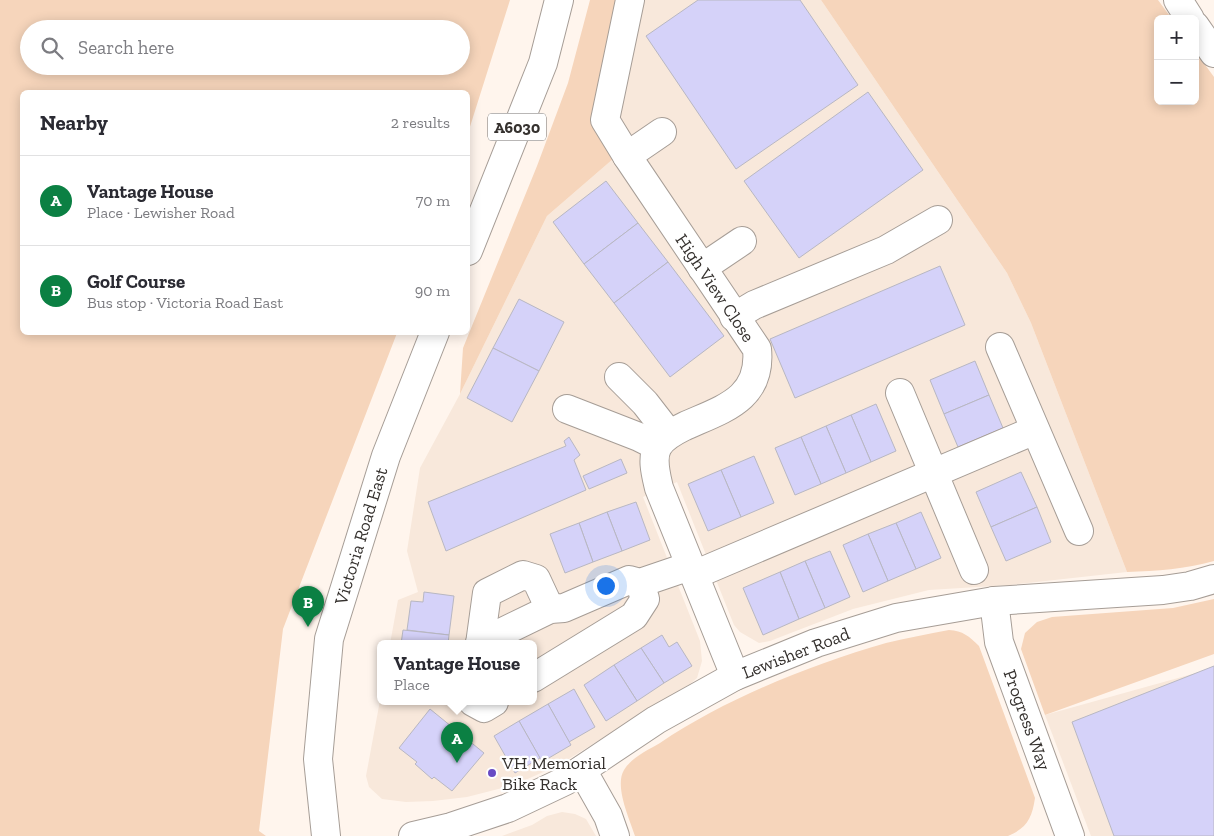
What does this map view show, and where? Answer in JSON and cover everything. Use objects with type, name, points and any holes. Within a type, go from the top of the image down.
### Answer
[{"type":"main road","name":"A6030","points":[[470,246],[543,63],[559,0]]},
{"type":"main road","name":"High View Close","points":[[630,0],[605,120],[627,156],[757,349],[758,363],[751,386],[733,404],[663,440]]},
{"type":"main road","points":[[1178,0],[1187,15]]},
{"type":"main road","points":[[1199,32],[1214,53]]},
{"type":"main road","points":[[627,156],[662,132]]},
{"type":"main road","points":[[734,317],[754,306],[886,250],[938,220]]},
{"type":"main road","points":[[702,268],[742,240]]},
{"type":"main road","name":"Victoria Road East","points":[[326,836],[318,759],[329,639],[386,456],[434,335]]},
{"type":"main road","points":[[1000,347],[1079,531]]},
{"type":"main road","points":[[619,377],[645,402],[663,440]]},
{"type":"main road","points":[[900,393],[974,570]]},
{"type":"main road","points":[[568,409],[631,434],[663,440]]},
{"type":"main road","points":[[486,640],[550,609],[564,608],[629,580],[640,583],[692,571],[1035,430]]},
{"type":"main road","points":[[663,440],[654,458],[659,488],[735,676]]},
{"type":"main road","points":[[480,640],[487,594],[523,575],[536,580],[550,609]]},
{"type":"main road","name":"Lewisher Road","points":[[413,836],[451,827],[508,808],[565,781],[656,720],[735,676],[816,643],[896,618],[994,601],[1163,590],[1190,586],[1214,579]]},
{"type":"main road","points":[[537,676],[634,616],[645,599],[640,583]]},
{"type":"main road","name":"Progress Way","points":[[994,601],[999,642],[1064,834]]},
{"type":"main road","points":[[582,770],[608,816],[614,836]]},
{"type":"shaded area","points":[[0,0],[510,0],[470,127],[470,90],[20,90],[20,335],[396,335],[283,629],[259,831],[266,836],[0,836]]},
{"type":"shaded area","points":[[590,0],[617,0],[613,159],[547,216],[460,394],[463,348],[468,335],[470,335],[470,331],[537,166],[568,83]]},
{"type":"shaded area","points":[[617,0],[821,0],[1007,273],[1031,323],[1127,572],[1010,585],[929,590],[853,609],[770,641],[759,643],[740,632],[734,625],[677,482],[643,497],[700,641],[702,661],[697,678],[559,765],[514,785],[467,797],[433,801],[406,802],[382,799],[369,787],[366,776],[379,705],[537,705],[537,640],[391,640],[398,600],[418,592],[407,551],[420,468],[460,394],[547,216],[613,159]]},
{"type":"shaded area","points":[[821,0],[1158,0],[1169,15],[1154,15],[1154,105],[1199,105],[1199,56],[1214,77],[1214,561],[1171,569],[1127,572],[1031,323],[1007,273]]},
{"type":"shaded area","points":[[1214,599],[1214,654],[1045,715],[1021,649],[1025,633],[1037,622],[1052,617],[1173,608]]},
{"type":"shaded area","points":[[949,630],[966,635],[979,646],[1035,798],[1028,821],[1014,833],[1008,836],[635,836],[624,803],[621,777],[627,766],[640,755],[712,712],[798,673],[886,643]]},
{"type":"shaded area","points":[[1214,668],[1214,836],[1091,836],[1045,715]]},
{"type":"shaded area","points":[[562,812],[575,814],[586,819],[596,836],[502,836],[532,825],[547,816]]},
{"type":"building","points":[[698,0],[800,0],[858,85],[736,169],[646,36]]},
{"type":"building","points":[[868,92],[923,170],[799,258],[744,181]]},
{"type":"building","points":[[606,181],[638,223],[584,264],[553,222]]},
{"type":"building","points":[[638,223],[668,262],[614,303],[584,264]]},
{"type":"building","points":[[668,262],[724,336],[670,377],[614,303]]},
{"type":"building","points":[[940,266],[965,325],[795,398],[770,339]]},
{"type":"building","points":[[519,299],[564,322],[539,371],[493,348]]},
{"type":"building","points":[[493,348],[539,371],[512,422],[467,398]]},
{"type":"building","points":[[975,361],[989,395],[944,414],[930,380]]},
{"type":"building","points":[[989,395],[1003,428],[958,447],[944,414]]},
{"type":"building","points":[[876,404],[896,451],[871,462],[851,415]]},
{"type":"building","points":[[851,415],[871,462],[846,473],[826,426]]},
{"type":"building","points":[[826,426],[846,473],[821,484],[801,437]]},
{"type":"building","points":[[569,437],[580,455],[574,460],[586,490],[446,551],[428,502],[566,446],[564,441]]},
{"type":"building","points":[[801,437],[821,484],[795,495],[775,448]]},
{"type":"building","points":[[754,456],[774,503],[741,517],[721,470]]},
{"type":"building","points":[[621,459],[627,473],[589,489],[583,476]]},
{"type":"building","points":[[721,470],[741,517],[708,531],[688,484]]},
{"type":"building","points":[[1021,472],[1037,507],[991,527],[976,492]]},
{"type":"building","points":[[636,502],[650,540],[622,551],[607,512]]},
{"type":"building","points":[[1037,507],[1051,542],[1006,561],[991,527]]},
{"type":"building","points":[[607,512],[622,551],[593,562],[579,523]]},
{"type":"building","points":[[921,512],[941,558],[916,569],[896,523]]},
{"type":"building","points":[[579,523],[593,562],[565,573],[550,534]]},
{"type":"building","points":[[896,523],[916,569],[888,581],[868,534]]},
{"type":"building","points":[[868,534],[888,581],[863,592],[843,545]]},
{"type":"building","points":[[830,551],[850,597],[825,608],[805,561]]},
{"type":"building","points":[[805,561],[825,608],[799,619],[780,572]]},
{"type":"building","points":[[780,572],[799,619],[763,635],[743,588]]},
{"type":"building","points":[[424,592],[454,596],[449,635],[407,630],[411,601],[423,602]]},
{"type":"building","points":[[403,630],[449,635],[448,640],[402,640]]},
{"type":"building","points":[[662,635],[669,647],[677,642],[692,666],[664,683],[641,648]]},
{"type":"building","points":[[641,648],[664,683],[637,701],[614,665]]},
{"type":"building","points":[[614,665],[637,701],[606,721],[584,685]]},
{"type":"building","points":[[1214,666],[1214,836],[1114,836],[1072,722]]},
{"type":"building","points":[[574,689],[595,727],[569,742],[548,704]]},
{"type":"building","points":[[548,704],[571,745],[542,762],[519,721]]},
{"type":"building","points":[[430,709],[484,753],[452,791],[434,777],[432,779],[415,764],[417,762],[399,748]]},
{"type":"building","points":[[519,721],[540,758],[515,773],[494,736]]},
{"type":"place","name":"Golf Course","points":[[308,627]]},
{"type":"place","name":"Vantage House","points":[[457,763]]},
{"type":"place","name":"VH Memorial Bike Rack","points":[[492,773]]}]
